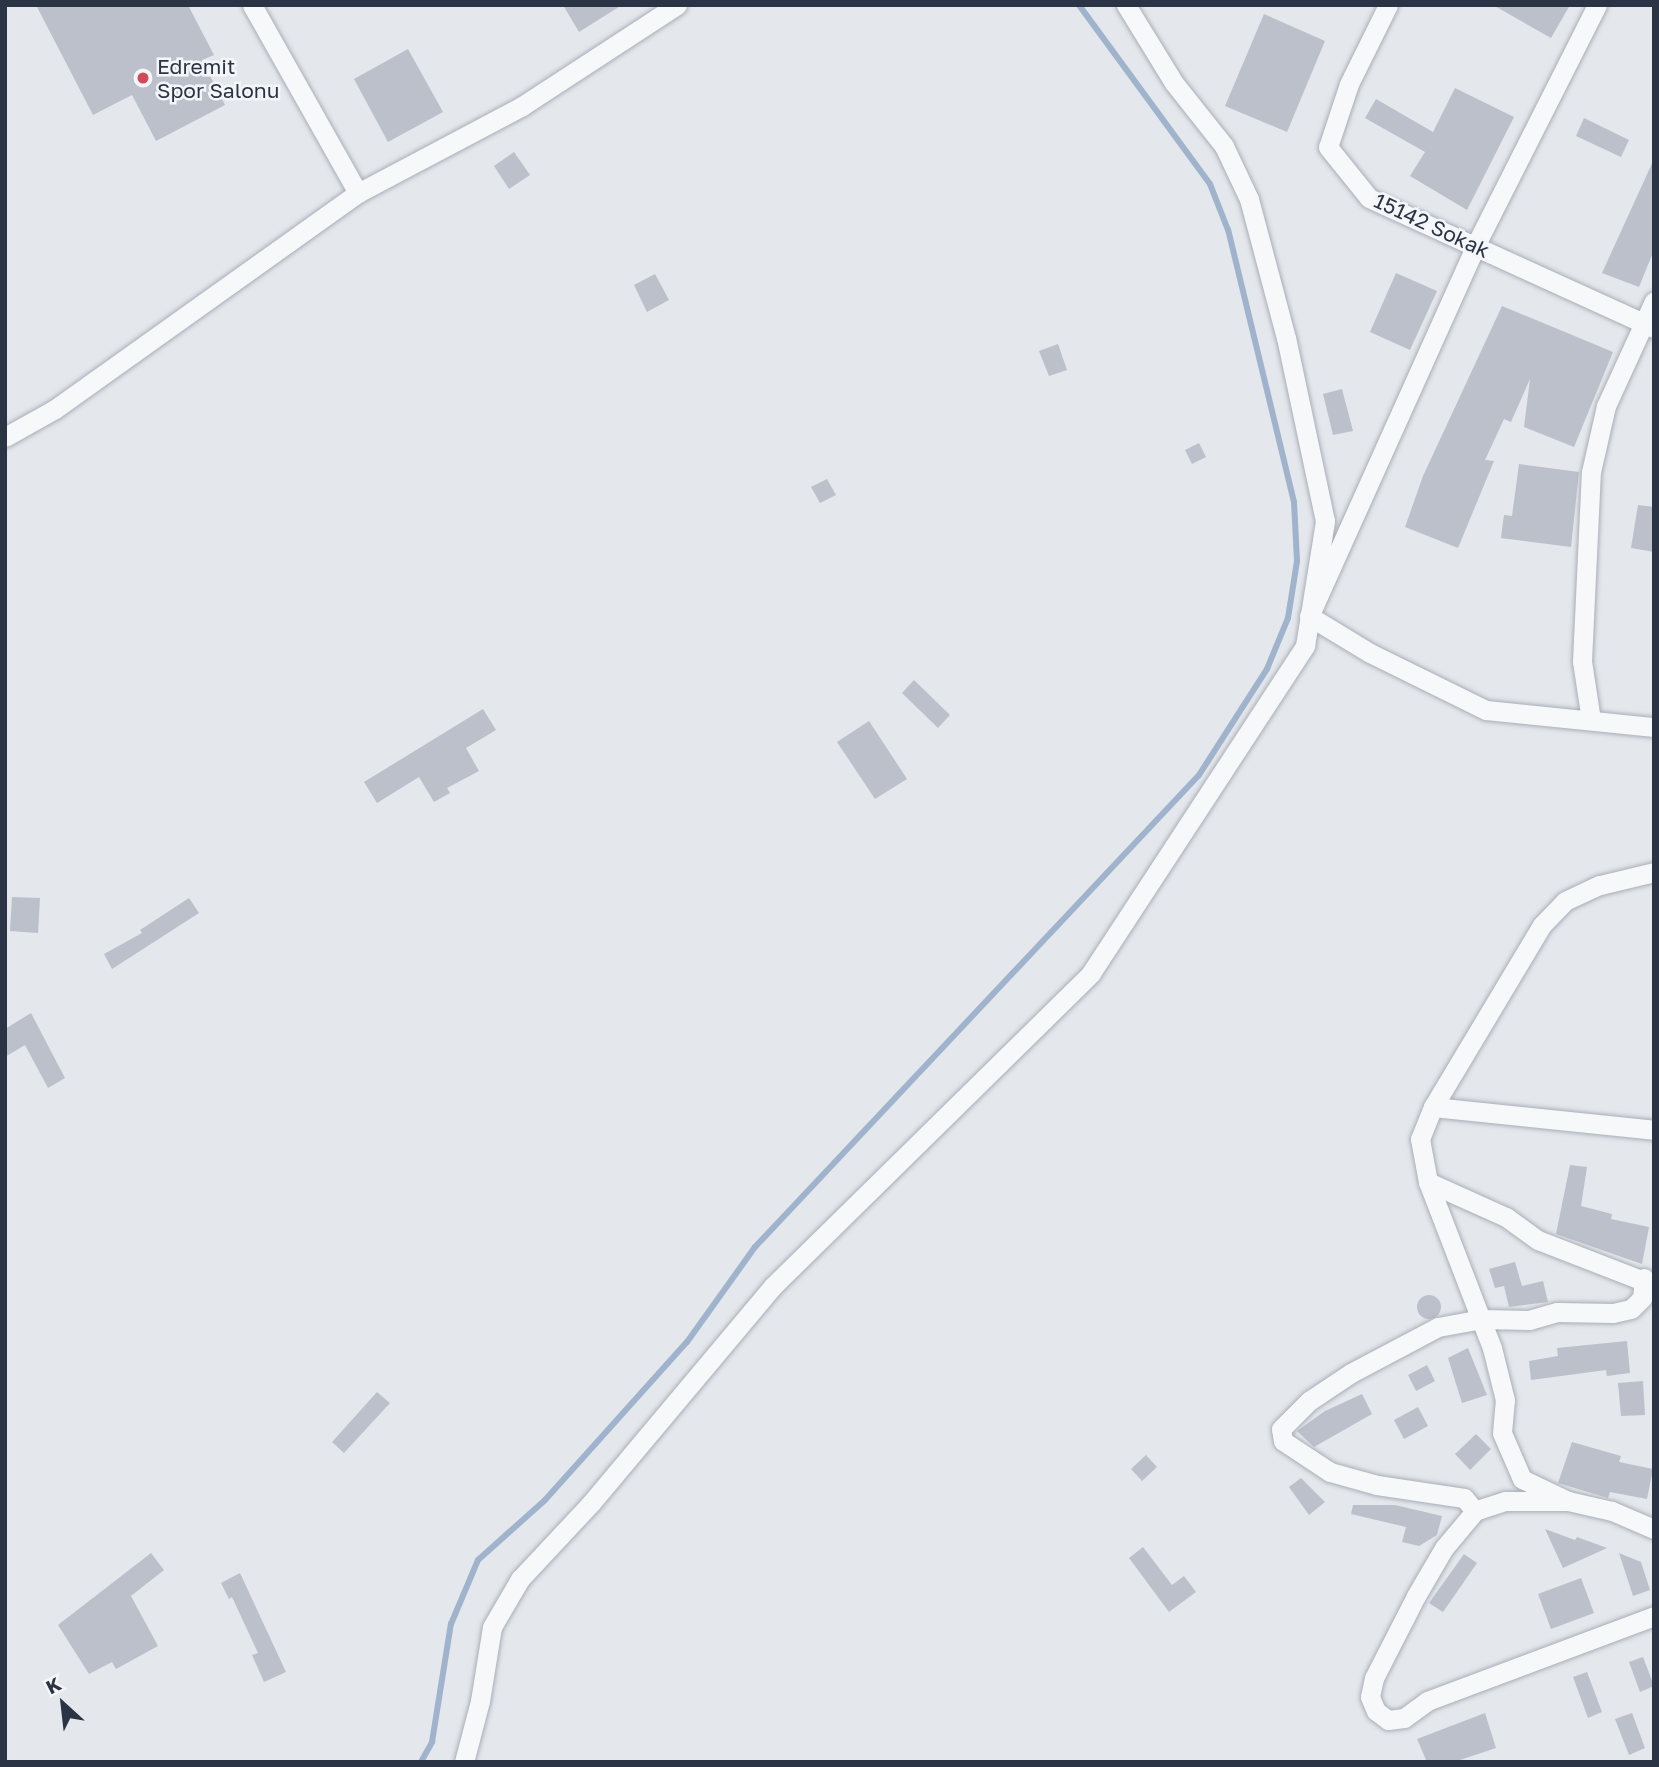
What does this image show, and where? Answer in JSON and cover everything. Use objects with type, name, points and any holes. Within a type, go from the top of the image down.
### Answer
[{"type":"street","points":[[252,5],[358,193]]},
{"type":"street","points":[[5,437],[55,409],[358,193],[522,106],[677,5]]},
{"type":"street","points":[[464,1762],[480,1702],[492,1627],[520,1579],[591,1503],[773,1286],[1091,974],[1305,646],[1325,521],[1286,338],[1249,199],[1224,146],[1174,83],[1126,5]]},
{"type":"street","name":"15142 Sokak","points":[[1388,5],[1349,84],[1328,147],[1369,198],[1649,326]]},
{"type":"street","points":[[1309,616],[1476,245],[1597,5]]},
{"type":"street","points":[[1591,720],[1582,661],[1591,472],[1606,407],[1649,326],[1654,301]]},
{"type":"street","points":[[1309,616],[1370,653],[1486,710],[1654,727]]},
{"type":"street","points":[[1654,872],[1600,885],[1565,901],[1542,925],[1433,1107],[1420,1139],[1428,1182],[1482,1319],[1505,1400],[1502,1433],[1522,1479],[1568,1501],[1612,1511],[1654,1529]]},
{"type":"street","points":[[1433,1107],[1654,1130]]},
{"type":"street","points":[[1428,1182],[1506,1217],[1538,1240],[1649,1282],[1642,1298],[1631,1309],[1613,1313],[1557,1312],[1529,1320],[1482,1319],[1438,1327],[1397,1345],[1309,1401],[1281,1429],[1283,1441],[1330,1472],[1377,1485],[1464,1498],[1475,1511]]},
{"type":"street","points":[[1568,1501],[1504,1501],[1475,1511],[1444,1548],[1374,1678],[1370,1697],[1376,1711],[1388,1720],[1404,1718],[1427,1701],[1654,1616]]},
{"type":"building","name":"Edremit Spor Salonu","points":[[36,5],[188,5],[214,55],[202,60],[225,105],[156,141],[132,95],[93,115]]},
{"type":"building","points":[[563,5],[622,5],[579,32]]},
{"type":"building","points":[[1493,5],[1570,5],[1551,38]]},
{"type":"building","points":[[1264,14],[1325,41],[1287,132],[1225,106]]},
{"type":"building","points":[[408,49],[443,112],[388,142],[354,79]]},
{"type":"building","points":[[1455,88],[1514,117],[1467,210],[1410,176],[1425,152],[1365,118],[1376,99],[1433,132]]},
{"type":"building","points":[[1584,118],[1629,140],[1621,157],[1576,136]]},
{"type":"building","points":[[514,152],[530,175],[509,189],[494,166]]},
{"type":"building","points":[[1654,159],[1654,250],[1639,287],[1602,273]]},
{"type":"building","points":[[1396,273],[1437,291],[1410,350],[1370,332]]},
{"type":"building","points":[[655,274],[669,300],[647,312],[634,285]]},
{"type":"building","points":[[1502,306],[1613,352],[1574,447],[1524,427],[1530,379],[1511,422],[1504,419],[1485,460],[1494,461],[1458,548],[1405,527],[1423,476]]},
{"type":"building","points":[[1058,344],[1067,370],[1049,376],[1039,351]]},
{"type":"building","points":[[1342,389],[1353,431],[1333,435],[1323,394]]},
{"type":"building","points":[[1199,443],[1206,457],[1192,464],[1185,450]]},
{"type":"building","points":[[1519,464],[1579,472],[1571,547],[1501,538],[1504,515],[1512,516]]},
{"type":"building","points":[[827,479],[836,495],[820,503],[811,487]]},
{"type":"building","points":[[1638,505],[1654,507],[1654,552],[1631,548]]},
{"type":"building","points":[[914,680],[950,715],[938,728],[902,693]]},
{"type":"building","points":[[483,709],[496,730],[466,748],[479,771],[447,788],[450,793],[434,802],[419,777],[377,803],[364,782]]},
{"type":"building","points":[[869,721],[907,779],[875,799],[837,742]]},
{"type":"building","points":[[12,897],[40,898],[38,933],[10,931]]},
{"type":"building","points":[[189,898],[199,913],[112,969],[104,954],[142,933],[140,930]]},
{"type":"building","points":[[31,1013],[65,1078],[48,1088],[25,1045],[5,1057],[5,1029]]},
{"type":"building","points":[[1570,1165],[1587,1167],[1581,1206],[1612,1214],[1611,1219],[1649,1227],[1642,1264],[1556,1234]]},
{"type":"building","points":[[1515,1262],[1522,1286],[1543,1281],[1548,1302],[1509,1307],[1504,1286],[1495,1288],[1489,1269]]},
{"type":"building","points":[[1429,1295],[1438,1298],[1441,1307],[1438,1316],[1429,1319],[1420,1316],[1417,1307],[1420,1298]]},
{"type":"building","points":[[1627,1341],[1630,1373],[1607,1376],[1606,1370],[1531,1380],[1529,1361],[1558,1356],[1557,1348]]},
{"type":"building","points":[[1468,1348],[1487,1395],[1462,1403],[1448,1358]]},
{"type":"building","points":[[1427,1365],[1435,1381],[1416,1391],[1408,1375]]},
{"type":"building","points":[[1643,1381],[1645,1415],[1621,1416],[1618,1383]]},
{"type":"building","points":[[377,1392],[390,1403],[344,1453],[332,1442]]},
{"type":"building","points":[[1362,1394],[1372,1414],[1314,1447],[1297,1431],[1325,1411]]},
{"type":"building","points":[[1418,1407],[1428,1426],[1404,1439],[1394,1420]]},
{"type":"building","points":[[1476,1434],[1491,1449],[1470,1470],[1455,1454]]},
{"type":"building","points":[[1572,1442],[1621,1456],[1619,1462],[1653,1469],[1647,1499],[1610,1492],[1608,1498],[1558,1483]]},
{"type":"building","points":[[1146,1455],[1157,1467],[1142,1481],[1131,1469]]},
{"type":"building","points":[[1301,1478],[1325,1502],[1309,1515],[1289,1487]]},
{"type":"building","points":[[1353,1505],[1395,1505],[1442,1516],[1437,1535],[1419,1546],[1402,1542],[1406,1527],[1351,1514]]},
{"type":"building","points":[[1545,1529],[1575,1540],[1577,1537],[1607,1548],[1563,1568]]},
{"type":"building","points":[[1143,1547],[1172,1585],[1184,1576],[1196,1592],[1169,1612],[1129,1558]]},
{"type":"building","points":[[151,1553],[164,1570],[131,1596],[158,1646],[116,1669],[112,1662],[89,1674],[58,1625]]},
{"type":"building","points":[[1619,1553],[1641,1562],[1650,1590],[1633,1596]]},
{"type":"building","points":[[1464,1554],[1477,1563],[1443,1612],[1429,1603]]},
{"type":"building","points":[[240,1573],[286,1672],[264,1682],[252,1655],[258,1653],[232,1597],[229,1599],[221,1583]]},
{"type":"building","points":[[1581,1578],[1594,1613],[1551,1629],[1538,1594]]},
{"type":"building","points":[[1643,1657],[1654,1686],[1640,1692],[1629,1662]]},
{"type":"building","points":[[1587,1672],[1602,1712],[1588,1718],[1573,1677]]},
{"type":"building","points":[[1485,1713],[1496,1748],[1454,1762],[1427,1762],[1417,1739]]},
{"type":"building","points":[[1632,1713],[1645,1748],[1629,1755],[1615,1719]]},
{"type":"waterway","points":[[421,1762],[432,1742],[451,1624],[478,1560],[545,1500],[687,1342],[755,1247],[1199,775],[1267,669],[1288,618],[1297,561],[1294,502],[1228,230],[1210,184],[1079,5]]},
{"type":"place","name":"Edremit Spor Salonu","points":[[143,78]]}]
